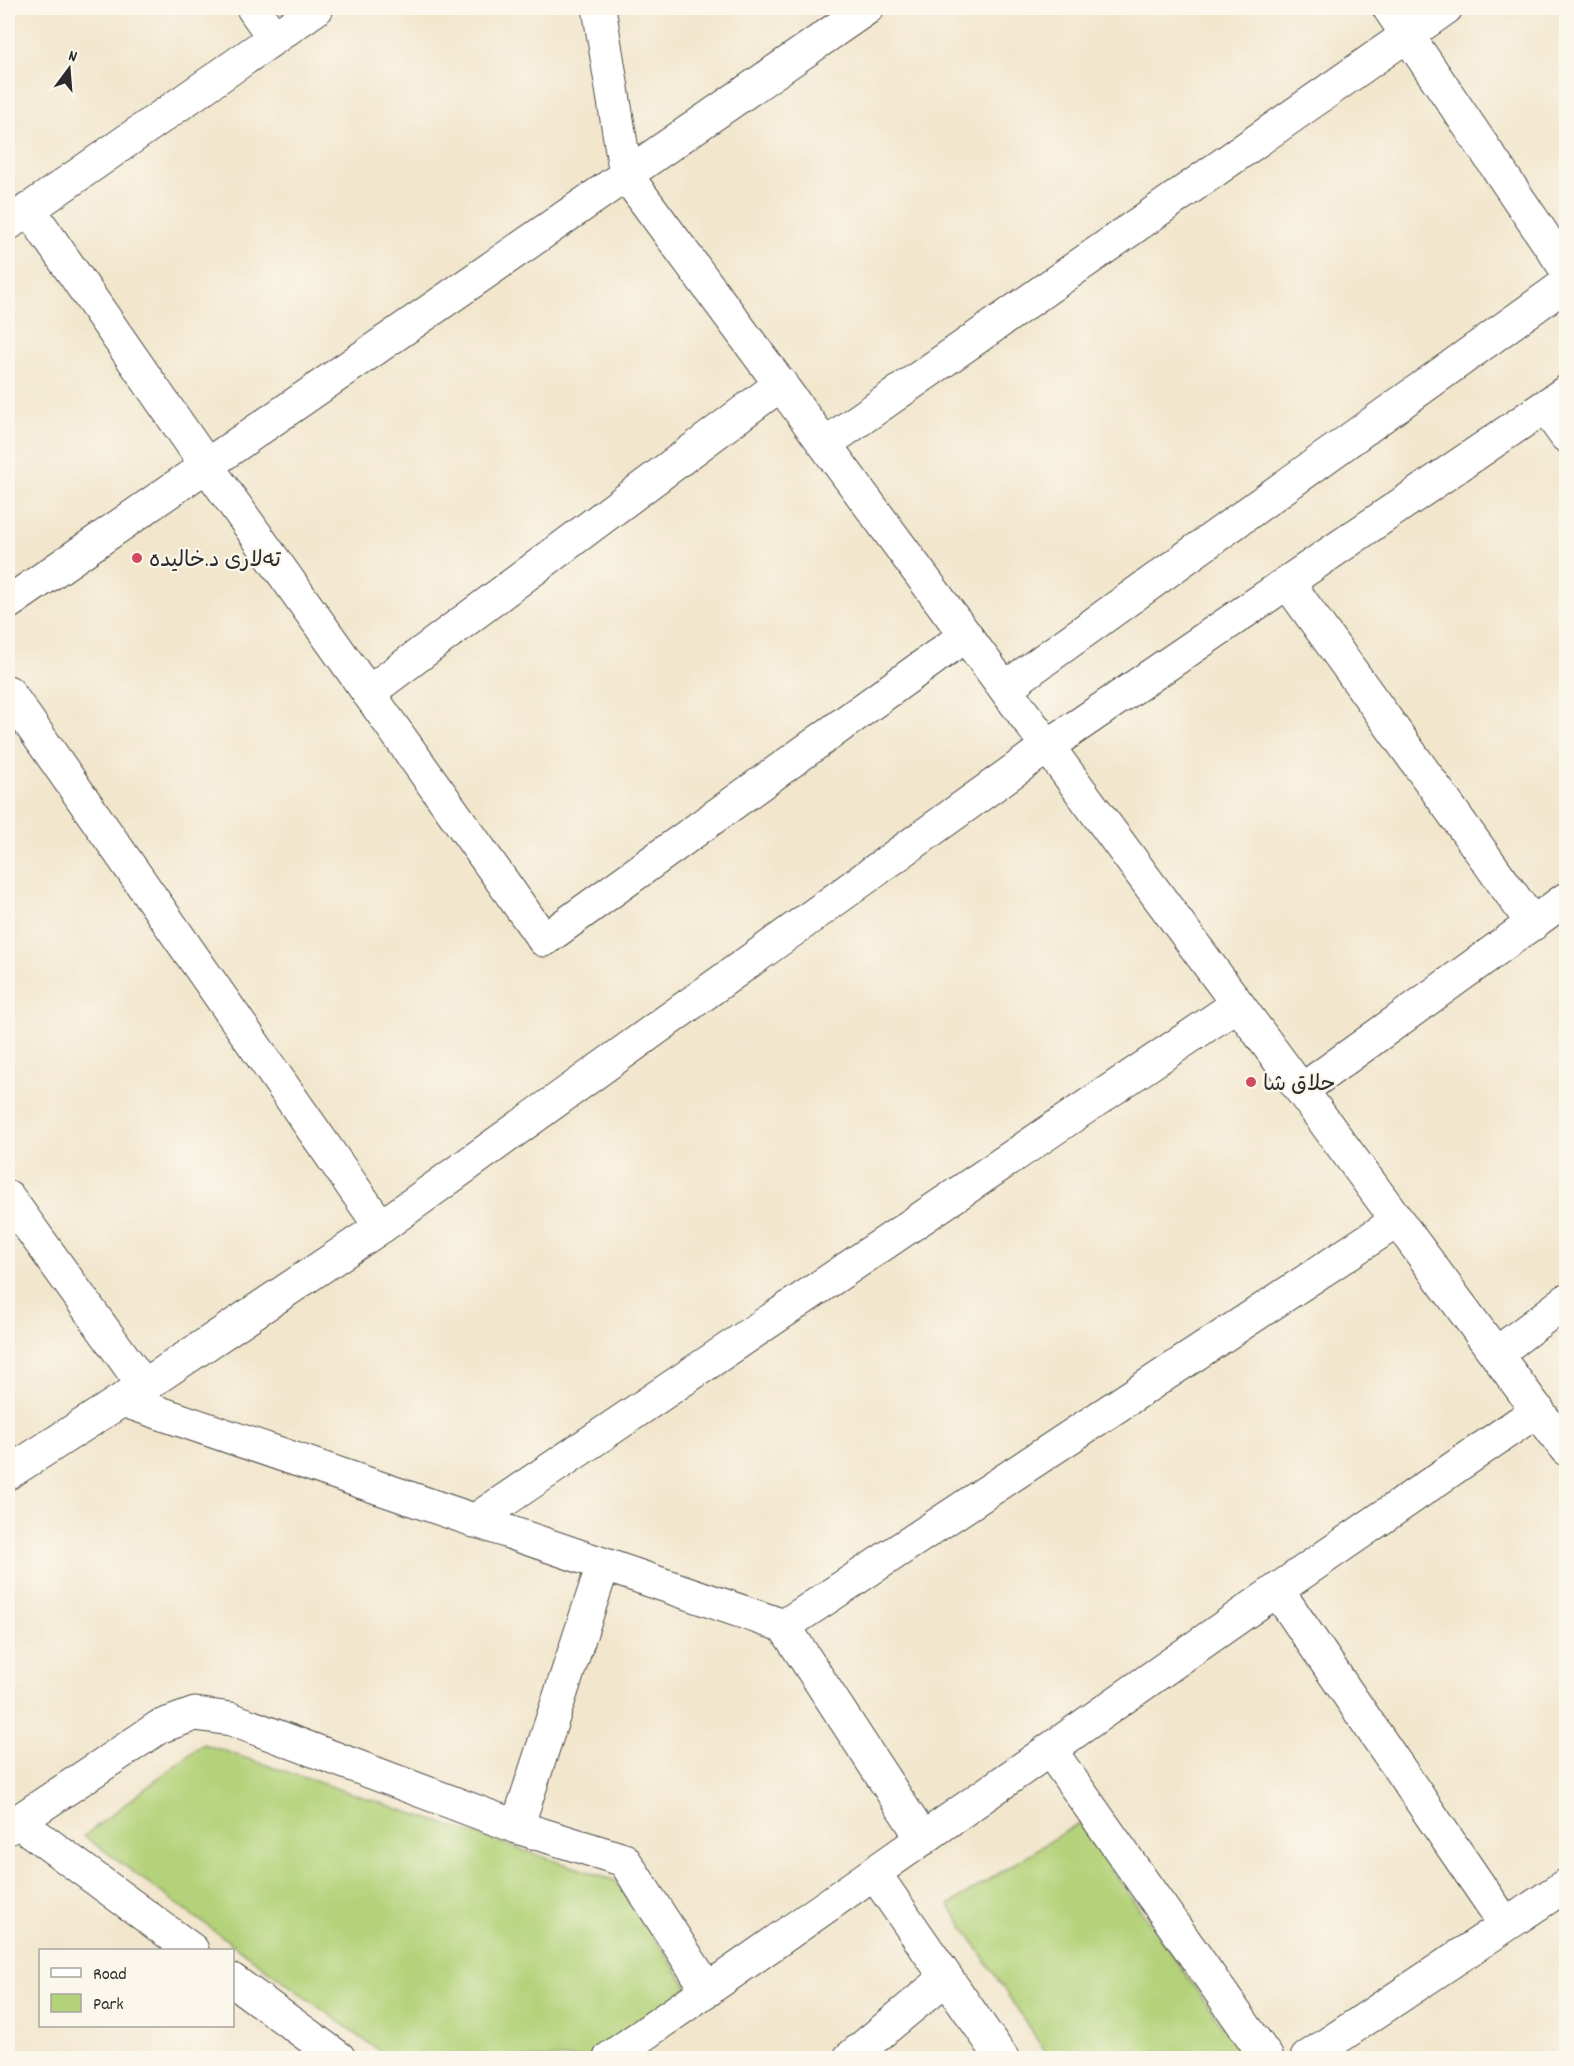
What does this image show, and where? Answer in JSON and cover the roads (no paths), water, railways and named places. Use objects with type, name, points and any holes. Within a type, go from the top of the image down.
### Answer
[{"type":"street","points":[[253,8],[274,38]]},
{"type":"street","points":[[317,8],[18,216],[207,466],[544,940],[966,635]]},
{"type":"street","points":[[599,8],[626,175],[1566,1449]]},
{"type":"street","points":[[10,596],[207,466],[867,8]]},
{"type":"street","points":[[1389,8],[1566,269]]},
{"type":"street","points":[[825,444],[1446,8]]},
{"type":"street","points":[[1005,688],[1566,284]]},
{"type":"street","points":[[368,693],[781,384]]},
{"type":"street","points":[[8,1473],[133,1393],[381,1227],[1048,746],[1556,400],[1566,436]]},
{"type":"street","points":[[1288,583],[1533,924]]},
{"type":"street","points":[[8,692],[381,1227]]},
{"type":"street","points":[[1302,1090],[1566,899]]},
{"type":"street","points":[[474,1521],[1238,1004]]},
{"type":"street","points":[[8,1197],[133,1393],[474,1521],[784,1626],[923,1839]]},
{"type":"street","points":[[784,1626],[1397,1221]]},
{"type":"street","points":[[1496,1354],[1566,1301]]},
{"type":"street","points":[[610,2058],[1277,1590],[1538,1410]]},
{"type":"street","points":[[517,1827],[603,1565]]},
{"type":"street","points":[[1277,1590],[1506,1925]]},
{"type":"street","points":[[191,1949],[12,1824],[159,1727],[195,1714],[231,1719],[517,1827],[624,1860],[708,1990]]},
{"type":"street","points":[[1050,1750],[1267,2058]]},
{"type":"street","points":[[874,1873],[1002,2058]]},
{"type":"street","points":[[1307,2058],[1566,1885]]},
{"type":"street","points":[[850,2058],[946,1978]]},
{"type":"street","points":[[234,1981],[339,2058]]},
{"type":"place","name":"تەلاری د.خالیدە","points":[[137,558]]},
{"type":"place","name":"حلاق شا","points":[[1251,1082]]}]
